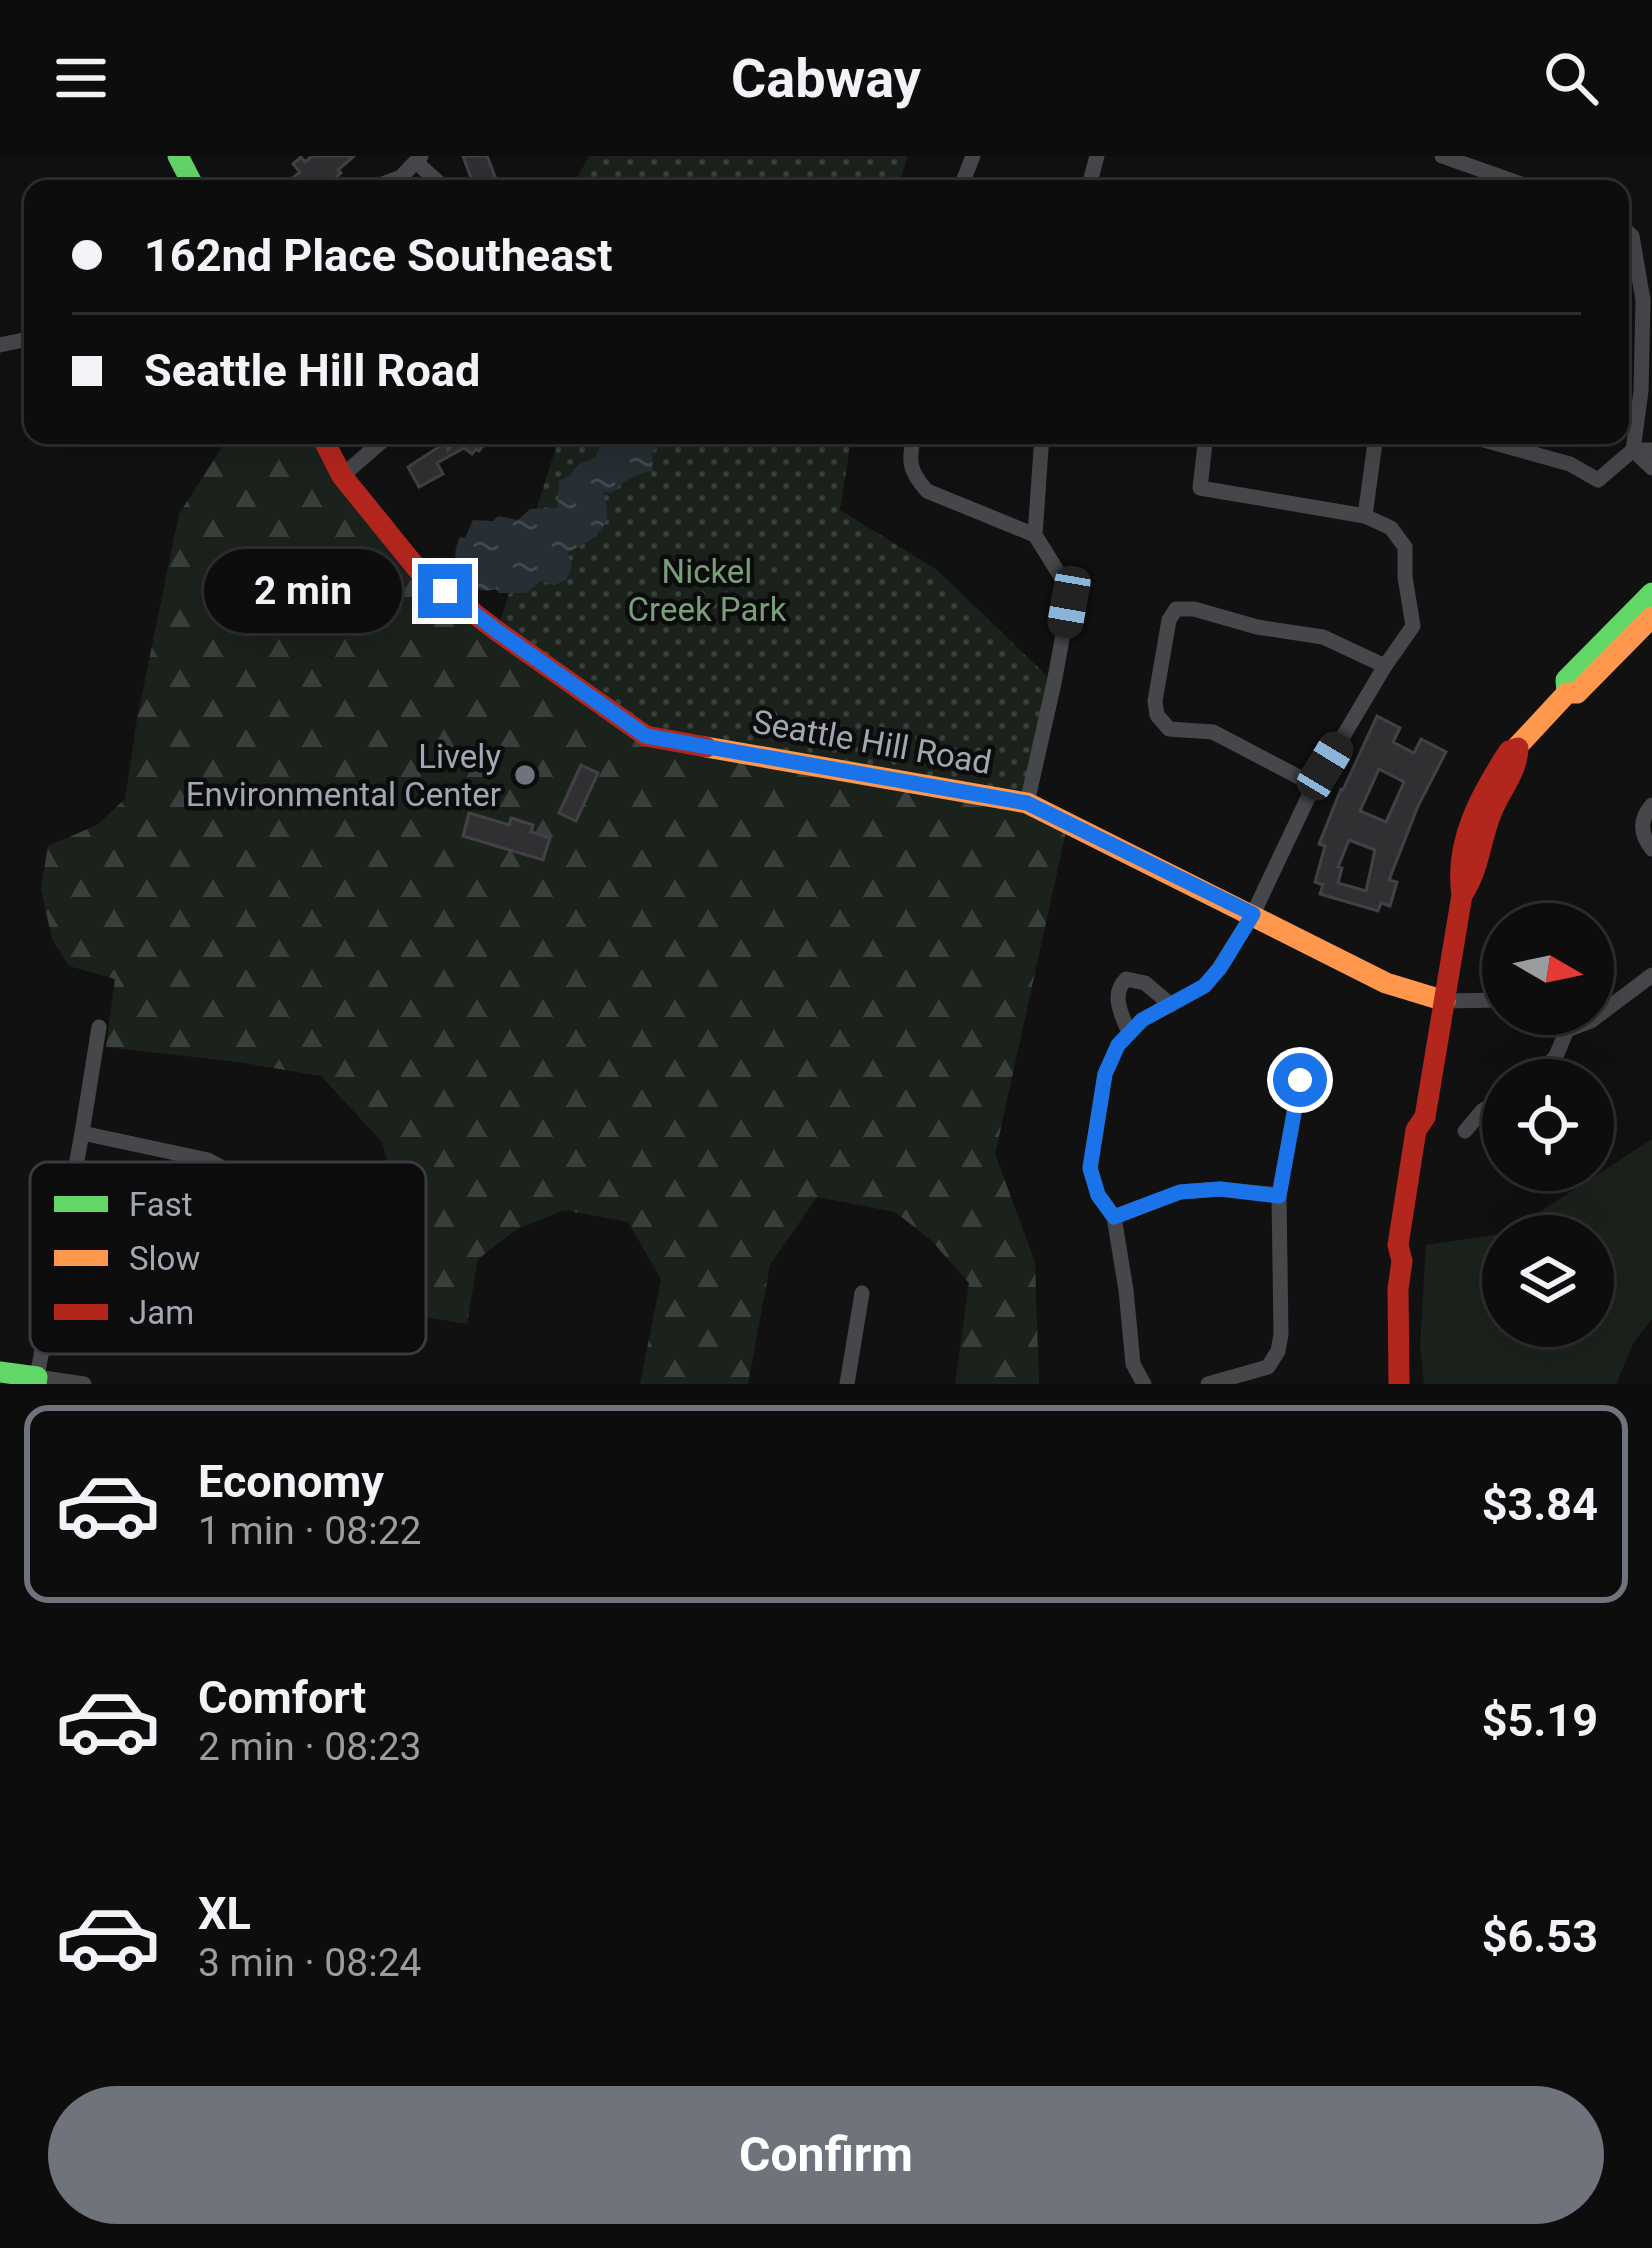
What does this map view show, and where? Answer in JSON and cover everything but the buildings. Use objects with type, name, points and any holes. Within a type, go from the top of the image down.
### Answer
[{"type":"street","points":[[1442,156],[1487,180]]},
{"type":"street","points":[[1629,233],[1643,301],[1641,391],[1633,450]]},
{"type":"street","name":"Seattle Hill Road","points":[[326,444],[342,476],[419,571],[646,736],[1027,803],[1386,983],[1444,1001]]},
{"type":"street","points":[[342,476],[379,444]]},
{"type":"street","points":[[912,444],[909,457],[915,477],[927,491],[1035,535]]},
{"type":"street","points":[[1027,803],[1069,602],[1066,585],[1035,535],[1041,444]]},
{"type":"street","points":[[1142,1382],[1132,1364],[1114,1217],[1098,1195],[1090,1168],[1105,1074],[1118,1045],[1142,1020],[1204,986],[1220,968],[1253,914],[1313,785],[1413,626],[1405,547],[1391,528],[1365,517],[1200,488],[1205,444]]},
{"type":"street","points":[[1365,517],[1375,444]]},
{"type":"street","points":[[1498,444],[1570,464],[1598,480],[1633,450],[1652,450]]},
{"type":"street","points":[[1633,450],[1652,468]]},
{"type":"street","points":[[1568,693],[1566,680],[1652,592]]},
{"type":"street","points":[[1313,785],[1213,732],[1169,729],[1157,716],[1155,701],[1169,620],[1176,609],[1194,609],[1257,627],[1324,637],[1385,666]]},
{"type":"street","points":[[1399,1384],[1402,1261],[1412,1247],[1429,1133],[1424,1117],[1462,895],[1473,882],[1489,817],[1520,760],[1518,748],[1568,693],[1577,693],[1652,617]]},
{"type":"street","points":[[1652,805],[1641,825],[1652,849]]},
{"type":"street","points":[[1614,1004],[1652,975]]},
{"type":"street","points":[[1130,1033],[1118,1000],[1118,989],[1126,979],[1145,983],[1171,1005]]},
{"type":"street","points":[[1444,1001],[1482,1000]]},
{"type":"street","points":[[76,1162],[98,1027]]},
{"type":"street","points":[[1208,1384],[1268,1367],[1278,1352],[1279,1196],[1300,1080]]},
{"type":"street","points":[[1465,1131],[1482,1111]]},
{"type":"street","points":[[82,1132],[212,1162]]},
{"type":"street","points":[[1114,1217],[1180,1192],[1220,1189],[1279,1196]]},
{"type":"street","points":[[847,1384],[862,1293]]},
{"type":"street","points":[[0,1372],[36,1381],[84,1384]]},
{"type":"green space","points":[[589,156],[908,156],[900,180],[576,180]]},
{"type":"green space","points":[[224,444],[327,444],[419,571],[497,631],[1027,803],[1068,823],[995,1154],[1035,1262],[1039,1384],[955,1384],[969,1283],[931,1240],[895,1212],[817,1197],[770,1265],[748,1384],[640,1384],[661,1279],[628,1222],[564,1210],[517,1229],[478,1259],[467,1324],[426,1317],[426,1162],[388,1162],[382,1142],[321,1076],[106,1047],[115,979],[69,966],[52,939],[41,889],[48,846],[97,825],[125,799],[179,514]]},
{"type":"green space","name":"Nickel Creek Park","points":[[557,444],[851,444],[840,510],[937,570],[1054,683],[1027,803],[646,736],[497,631]]},
{"type":"green space","points":[[1652,1139],[1652,1319],[1634,1342],[1616,1384],[1424,1384],[1420,1346],[1426,1245],[1482,1237],[1482,1347],[1614,1347],[1614,1215],[1535,1215],[1572,1191],[1614,1191],[1614,1164]]},
{"type":"water","points":[[659,444],[652,453],[653,471],[631,478],[612,493],[603,492],[606,519],[593,537],[567,552],[572,566],[566,580],[554,585],[541,581],[526,593],[499,593],[467,583],[455,557],[460,537],[465,538],[473,520],[493,521],[498,516],[518,520],[530,509],[558,508],[559,481],[595,458],[601,445]]},
{"type":"traffic: fast","points":[[178,156],[190,180]]},
{"type":"traffic: fast","points":[[1567,693],[1566,680],[1652,593]]},
{"type":"traffic: fast","points":[[0,1372],[37,1377],[36,1384]]},
{"type":"traffic: slow","points":[[1515,749],[1567,693],[1577,693],[1652,617]]},
{"type":"traffic: slow","points":[[706,747],[1027,803],[1386,983],[1445,1001]]},
{"type":"traffic: jam","points":[[326,444],[342,476],[419,571],[646,736],[706,747]]},
{"type":"traffic: jam","points":[[1462,895],[1518,748]]},
{"type":"traffic: jam","points":[[1399,1384],[1402,1261],[1398,1245],[1462,895],[1462,856],[1480,801],[1509,751],[1515,749]]},
{"type":"place","name":"Lively Environmental Center","points":[[525,775]]},
{"type":"route","points":[[445,591],[646,736],[1027,803],[1253,914],[1204,986],[1142,1020],[1118,1045],[1105,1074],[1090,1168],[1098,1195],[1114,1217],[1180,1192],[1220,1189],[1279,1196],[1300,1080]]}]
